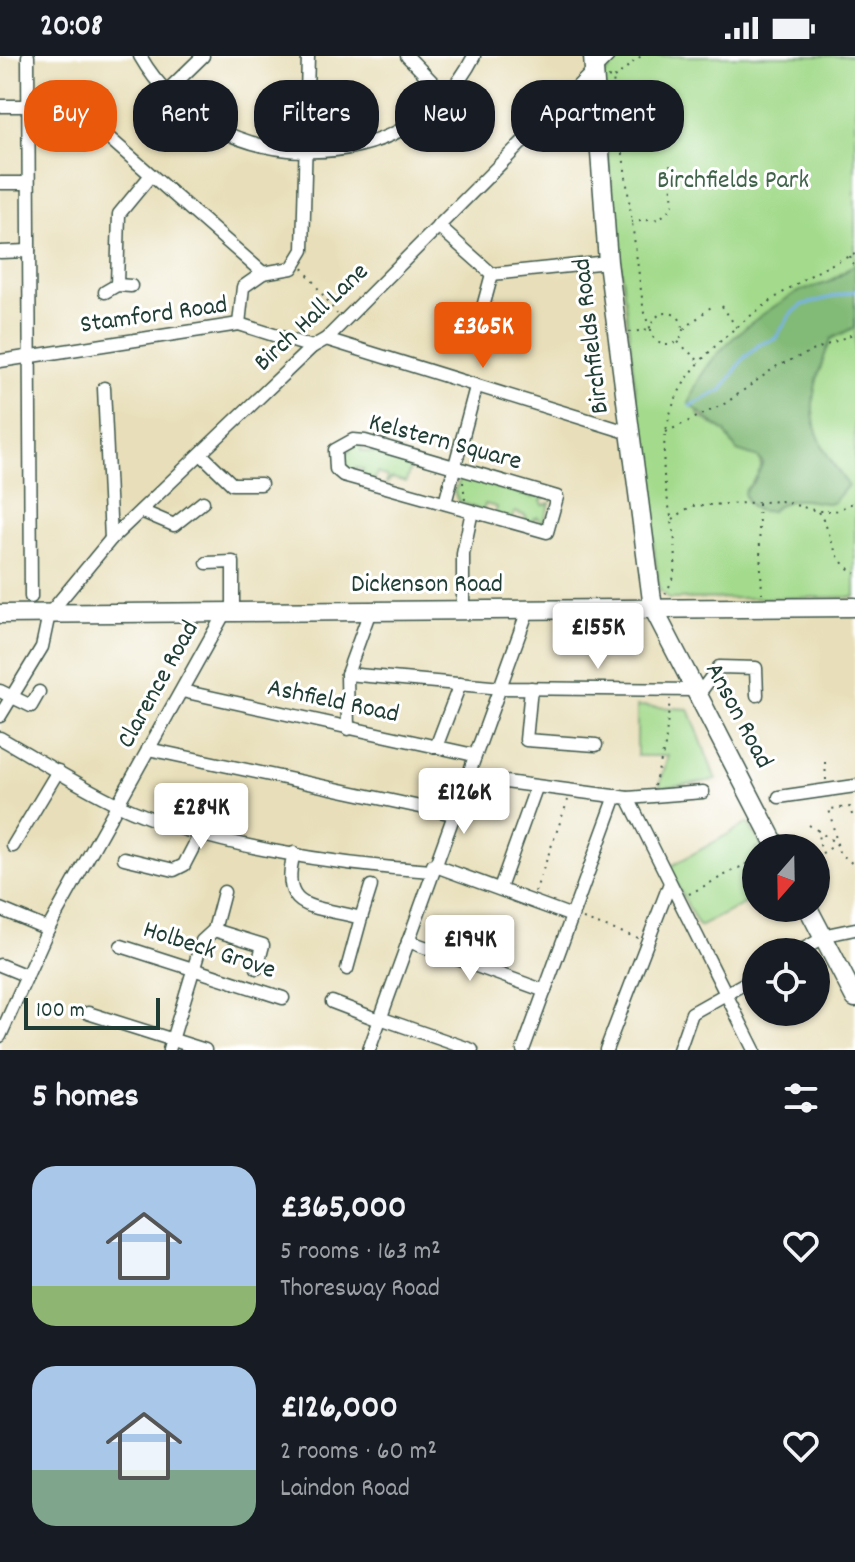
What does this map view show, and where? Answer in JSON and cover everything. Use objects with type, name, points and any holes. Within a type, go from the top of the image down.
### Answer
[{"type":"highway","name":"Birchfields Road","points":[[593,63],[608,262],[653,608]]},
{"type":"highway","name":"Dickenson Road","points":[[0,614],[855,607]]},
{"type":"highway","name":"Anson Road","points":[[653,608],[770,834]]},
{"type":"highway","points":[[816,922],[855,998]]},
{"type":"street","points":[[28,56],[28,80]]},
{"type":"street","points":[[140,56],[157,80]]},
{"type":"street","points":[[178,80],[203,56]]},
{"type":"street","points":[[239,324],[243,287],[263,273],[292,268],[303,250],[308,56]]},
{"type":"street","points":[[407,56],[430,80]]},
{"type":"street","points":[[456,80],[474,56]]},
{"type":"street","name":"Birch Hall Lane","points":[[49,614],[111,539],[312,347],[326,339],[593,63],[608,56]]},
{"type":"street","points":[[0,106],[24,109]]},
{"type":"street","points":[[238,139],[266,148],[306,153],[334,152],[395,132]]},
{"type":"street","points":[[117,145],[263,273]]},
{"type":"street","points":[[28,152],[31,597]]},
{"type":"street","points":[[131,286],[111,289],[119,214],[151,175]]},
{"type":"street","points":[[0,183],[28,183]]},
{"type":"street","points":[[438,226],[492,274],[608,262]]},
{"type":"street","points":[[0,252],[29,251]]},
{"type":"street","points":[[483,307],[492,274]]},
{"type":"street","name":"Stamford Road","points":[[0,361],[239,324],[312,347]]},
{"type":"street","points":[[326,339],[630,433]]},
{"type":"street","points":[[445,503],[459,468],[476,387]]},
{"type":"street","points":[[104,388],[111,539]]},
{"type":"street","name":"Kelstern Square","points":[[353,440],[365,441],[557,497],[547,532],[469,513],[445,503],[343,475],[336,469],[335,450],[353,440]]},
{"type":"street","points":[[202,455],[232,484],[261,484]]},
{"type":"street","points":[[141,511],[174,525],[203,502]]},
{"type":"street","points":[[463,611],[463,554],[469,513]]},
{"type":"street","points":[[207,563],[233,562],[229,612]]},
{"type":"street","points":[[369,1050],[432,868],[502,688],[528,610]]},
{"type":"street","points":[[348,729],[347,674],[370,611]]},
{"type":"street","name":"Clarence Road","points":[[0,1036],[48,929],[148,749],[229,612]]},
{"type":"street","points":[[0,716],[6,693],[42,647],[49,614]]},
{"type":"street","points":[[347,674],[502,688],[697,692],[719,667],[756,668],[757,695]]},
{"type":"street","points":[[436,747],[460,684]]},
{"type":"street","points":[[531,688],[526,740],[596,745]]},
{"type":"street","name":"Ashfield Road","points":[[182,691],[474,755]]},
{"type":"street","points":[[6,693],[31,706],[39,692]]},
{"type":"street","points":[[0,738],[118,804],[201,832],[294,853],[388,868],[432,868],[500,888],[572,916]]},
{"type":"street","points":[[148,749],[453,814]]},
{"type":"street","points":[[13,846],[58,771]]},
{"type":"street","points":[[467,777],[622,797],[703,792]]},
{"type":"street","points":[[779,797],[855,786]]},
{"type":"street","points":[[500,888],[536,788]]},
{"type":"street","points":[[622,797],[670,883],[754,1050]]},
{"type":"street","points":[[523,1050],[572,916],[622,797]]},
{"type":"street","points":[[124,858],[141,867],[174,870],[184,865],[201,832]]},
{"type":"street","points":[[294,853],[287,877],[288,890],[298,901],[361,918]]},
{"type":"street","points":[[606,1050],[670,883]]},
{"type":"street","points":[[347,969],[371,886]]},
{"type":"street","points":[[170,1045],[202,941],[214,930],[224,892]]},
{"type":"street","points":[[0,909],[48,929]]},
{"type":"street","points":[[824,937],[855,929]]},
{"type":"street","points":[[214,930],[264,941],[257,968]]},
{"type":"street","points":[[408,941],[545,991]]},
{"type":"street","name":"Holbeck Grove","points":[[121,946],[283,998]]},
{"type":"street","points":[[0,965],[27,976]]},
{"type":"street","points":[[679,1050],[692,1013],[742,985]]},
{"type":"street","points":[[332,1002],[472,1050]]},
{"type":"street","points":[[88,1013],[170,1045],[205,1050]]},
{"type":"path","points":[[613,79],[641,56]]},
{"type":"path","points":[[593,63],[613,79],[644,313],[658,343],[668,345],[677,341],[683,329],[711,307]]},
{"type":"path","points":[[630,222],[659,219],[673,207],[670,165]]},
{"type":"path","points":[[653,608],[675,573],[664,473],[665,433],[680,390],[701,363],[737,328],[786,290],[855,254]]},
{"type":"path","points":[[850,255],[855,269]]},
{"type":"path","points":[[297,260],[343,322]]},
{"type":"path","points":[[722,306],[737,328]]},
{"type":"path","points":[[651,330],[653,320],[666,313],[680,319],[683,329]]},
{"type":"path","points":[[616,334],[651,330]]},
{"type":"path","points":[[665,433],[726,403],[777,366],[855,333]]},
{"type":"path","points":[[677,341],[701,363]]},
{"type":"path","points":[[459,468],[469,513]]},
{"type":"path","points":[[671,521],[691,506],[781,501],[817,511],[845,509],[855,502]]},
{"type":"path","points":[[758,503],[762,606]]},
{"type":"path","points":[[817,511],[831,531],[835,554],[844,567],[855,573]]},
{"type":"path","points":[[651,796],[665,746],[671,697]]},
{"type":"path","points":[[825,762],[827,789]]},
{"type":"path","points":[[531,900],[571,792]]},
{"type":"path","points":[[850,807],[852,815]]},
{"type":"path","points":[[855,807],[829,809],[839,852],[855,866]]},
{"type":"path","points":[[809,825],[837,844]]},
{"type":"path","points":[[817,830],[820,853],[837,844]]},
{"type":"path","points":[[678,899],[742,866]]},
{"type":"path","points":[[572,916],[646,941]]},
{"type":"green space","name":"Birchfields Park","points":[[621,56],[855,56],[855,264],[827,283],[794,294],[734,339],[698,415],[725,432],[737,451],[759,458],[762,470],[744,492],[771,511],[796,499],[824,503],[848,485],[816,431],[813,399],[831,339],[855,327],[855,597],[669,599],[659,590],[607,152],[684,152],[684,80],[600,80]]},
{"type":"green space","points":[[855,264],[855,327],[831,339],[813,399],[816,431],[848,485],[833,503],[794,500],[771,511],[757,510],[747,502],[744,492],[755,480],[763,463],[759,458],[737,451],[725,432],[689,404],[695,387],[717,355],[746,327],[794,294],[825,284]]},
{"type":"green space","points":[[362,443],[361,451],[374,453],[376,446],[389,449],[388,457],[394,458],[396,452],[403,454],[401,461],[408,463],[413,458],[406,482],[392,478],[386,484],[388,477],[377,473],[374,481],[361,477],[363,469],[356,468],[354,475],[339,467],[341,449],[346,453],[350,451],[347,445]]},
{"type":"green space","points":[[463,474],[493,479],[492,487],[504,489],[506,483],[517,486],[515,492],[521,494],[523,488],[530,490],[528,496],[533,498],[536,492],[546,497],[541,500],[543,505],[550,503],[542,524],[538,517],[533,519],[534,525],[525,523],[526,516],[515,512],[511,520],[495,515],[497,507],[485,504],[483,511],[458,501],[454,492]]},
{"type":"green space","points":[[637,706],[689,709],[716,780],[659,788],[668,756],[637,756]]},
{"type":"green space","points":[[748,823],[755,834],[742,834],[742,905],[699,927],[668,868]]},
{"type":"waterway","points":[[690,406],[722,390],[744,358],[760,344],[775,339],[791,314],[802,305],[855,291]]}]
